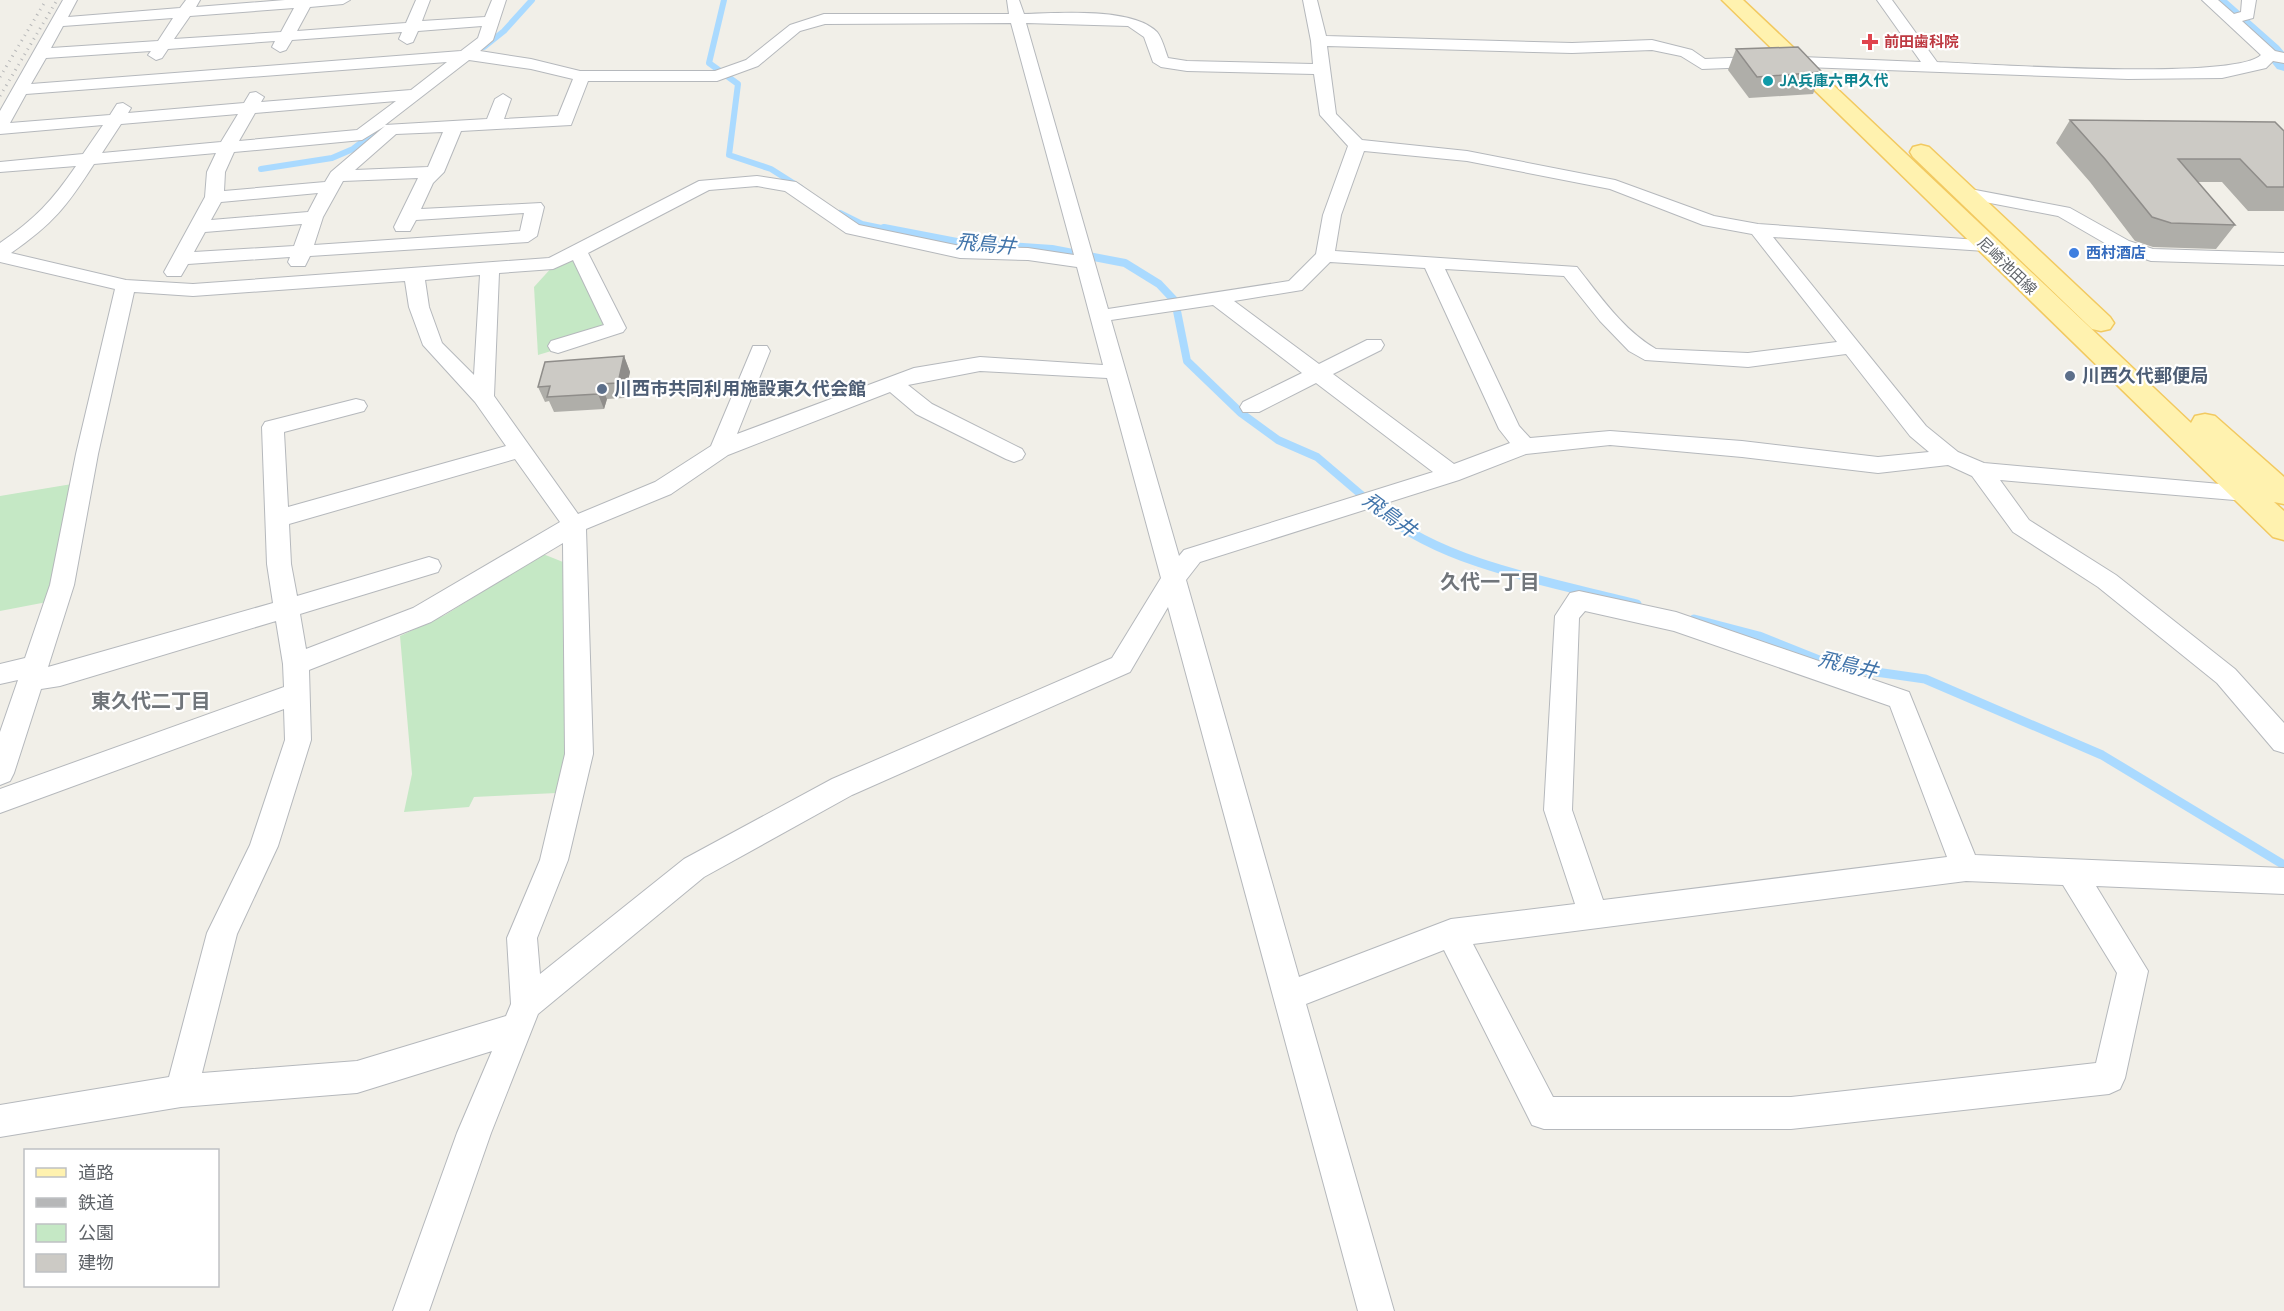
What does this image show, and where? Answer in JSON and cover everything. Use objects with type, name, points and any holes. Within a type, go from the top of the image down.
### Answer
[{"type":"main road","name":"尼崎池田線","points":[[1732,0],[1799,62],[1985,245],[2284,529]]},
{"type":"main road","name":"尼崎池田線","points":[[1757,0],[1965,193],[2196,415],[2284,494]]},
{"type":"street","points":[[0,127],[70,0]]},
{"type":"street","points":[[59,22],[189,6],[344,0]]},
{"type":"street","points":[[382,97],[423,0]]},
{"type":"street","points":[[0,166],[362,135],[485,40],[499,0]]},
{"type":"street","points":[[1310,0],[1319,41],[1328,115],[1357,145],[1467,156],[1615,185],[1710,221],[1758,230],[1985,245]]},
{"type":"street","points":[[1884,0],[1933,68]]},
{"type":"street","points":[[1319,41],[1572,48],[1652,45],[1686,53],[1702,64],[1799,62],[2182,75],[2222,73],[2260,66],[2277,57],[2209,0]]},
{"type":"street","points":[[2232,19],[2248,15],[2249,0]]},
{"type":"street","points":[[166,288],[214,197],[216,172],[227,147],[271,70],[269,67],[305,1]]},
{"type":"street","points":[[0,254],[33,229],[58,205],[189,6]]},
{"type":"street","points":[[20,90],[463,55],[582,76],[717,76],[752,63],[795,28],[824,19],[1015,9],[1068,18],[1132,22],[1151,35],[1161,62],[1187,66],[1321,69]]},
{"type":"street","points":[[1015,9],[1376,1311]]},
{"type":"street","points":[[40,54],[491,21]]},
{"type":"street","points":[[289,282],[304,249],[314,217],[334,182],[391,129],[484,57]]},
{"type":"street","points":[[391,129],[565,121],[582,76]]},
{"type":"street","points":[[0,127],[416,94]]},
{"type":"street","points":[[494,124],[503,99]]},
{"type":"street","points":[[381,277],[425,181],[435,172],[454,126]]},
{"type":"street","points":[[1100,316],[1295,286],[1325,256],[1332,215],[1357,145]]},
{"type":"street","points":[[214,197],[435,172]]},
{"type":"street","points":[[0,254],[126,286],[193,290],[490,269],[553,262],[705,185],[757,181],[790,186],[853,229],[960,252],[1028,254],[1085,263]]},
{"type":"street","points":[[1965,193],[2064,212],[2122,245],[2151,255],[2284,259]]},
{"type":"street","points":[[181,259],[304,249],[528,236],[535,207],[409,214]]},
{"type":"street","points":[[197,227],[314,217]]},
{"type":"street","points":[[1758,230],[1918,431],[1950,457],[1980,470],[2047,478],[2246,493]]},
{"type":"street","points":[[558,346],[616,328],[577,250]]},
{"type":"street","points":[[1325,256],[1570,271],[1607,317],[1636,346],[1652,355],[1748,360],[1852,347]]},
{"type":"street","points":[[1432,262],[1510,429],[1524,446]]},
{"type":"street","points":[[483,398],[490,269]]},
{"type":"street","points":[[411,1311],[474,1133],[522,1016],[522,938],[554,860],[579,754],[574,525],[483,398],[434,345],[419,308],[414,275]]},
{"type":"street","points":[[2,761],[63,585],[87,454],[126,286]]},
{"type":"street","points":[[1216,298],[1450,474]]},
{"type":"street","points":[[1251,407],[1374,345]]},
{"type":"street","points":[[720,450],[760,351]]},
{"type":"street","points":[[296,664],[422,615],[574,525],[663,488],[720,450],[914,375],[980,364],[1115,372]]},
{"type":"street","points":[[893,383],[924,409],[1014,453]]},
{"type":"street","points":[[181,1091],[222,933],[264,846],[298,740],[296,664],[279,564],[273,427],[356,406]]},
{"type":"street","points":[[0,1121],[181,1091],[357,1077],[522,1016],[694,868],[842,787],[1121,665],[1172,580],[1192,556],[1450,474],[1524,446],[1557,445],[1610,438],[1742,449],[1878,465],[1950,457]]},
{"type":"street","points":[[277,519],[520,450]]},
{"type":"street","points":[[1980,470],[2021,526],[2108,581],[2226,676],[2284,742]]},
{"type":"street","points":[[0,674],[33,673],[60,676],[429,566]]},
{"type":"street","points":[[1593,915],[1558,810],[1567,616],[1579,600],[1676,622],[1900,699],[1966,868]]},
{"type":"street","points":[[0,801],[297,693]]},
{"type":"street","points":[[1289,996],[1451,933],[1966,868],[2284,881]]},
{"type":"street","points":[[1451,933],[1544,1113],[1791,1113],[2109,1078],[2133,971],[2072,874]]},
{"type":"green space","points":[[573,260],[608,334],[538,355],[534,287],[554,265]]},
{"type":"green space","points":[[78,483],[47,602],[0,611],[0,496]]},
{"type":"green space","points":[[543,554],[568,564],[567,748],[557,793],[474,797],[469,807],[404,812],[412,774],[400,636],[445,615]]},
{"type":"building","points":[[1798,47],[1822,72],[1757,77],[1736,49]]},
{"type":"building","points":[[2070,120],[2275,122],[2284,131],[2284,187],[2267,187],[2240,159],[2178,159],[2235,225],[2171,223],[2152,217]]},
{"type":"building","points":[[624,356],[618,383],[600,384],[598,394],[547,397],[550,386],[538,387],[545,362]]},
{"type":"waterway","points":[[484,47],[504,31],[532,0]]},
{"type":"waterway","name":"飛鳥井","points":[[724,0],[709,63],[738,84],[729,155],[771,169],[801,188]]},
{"type":"waterway","points":[[2216,0],[2272,50],[2284,65]]},
{"type":"waterway","points":[[261,169],[332,158],[353,149],[383,126]]},
{"type":"waterway","name":"飛鳥井","points":[[840,213],[862,224],[891,230]]},
{"type":"waterway","name":"飛鳥井","points":[[884,228],[962,243],[1052,249],[1125,263],[1159,284],[1175,301],[1187,361],[1241,413],[1278,440],[1317,457],[1385,515]]},
{"type":"waterway","name":"飛鳥井","points":[[1383,513],[1408,531],[1470,559],[1539,580],[1637,604]]},
{"type":"waterway","name":"飛鳥井","points":[[1694,619],[1759,636],[1834,666],[1925,679],[2102,755],[2284,865]]},
{"type":"railway","points":[[0,77],[46,0]]},
{"type":"railway","points":[[0,96],[57,0]]},
{"type":"place","name":"前田歯科院","points":[[1870,42]]},
{"type":"place","name":"JA兵庫六甲久代","points":[[1768,81]]},
{"type":"place","name":"西村酒店","points":[[2074,253]]},
{"type":"place","name":"川西久代郵便局","points":[[2070,376]]},
{"type":"place","name":"川西市共同利用施設東久代会館","points":[[602,389]]},
{"type":"district","name":"久代一丁目","points":[[1490,582]]},
{"type":"district","name":"東久代二丁目","points":[[151,701]]}]
